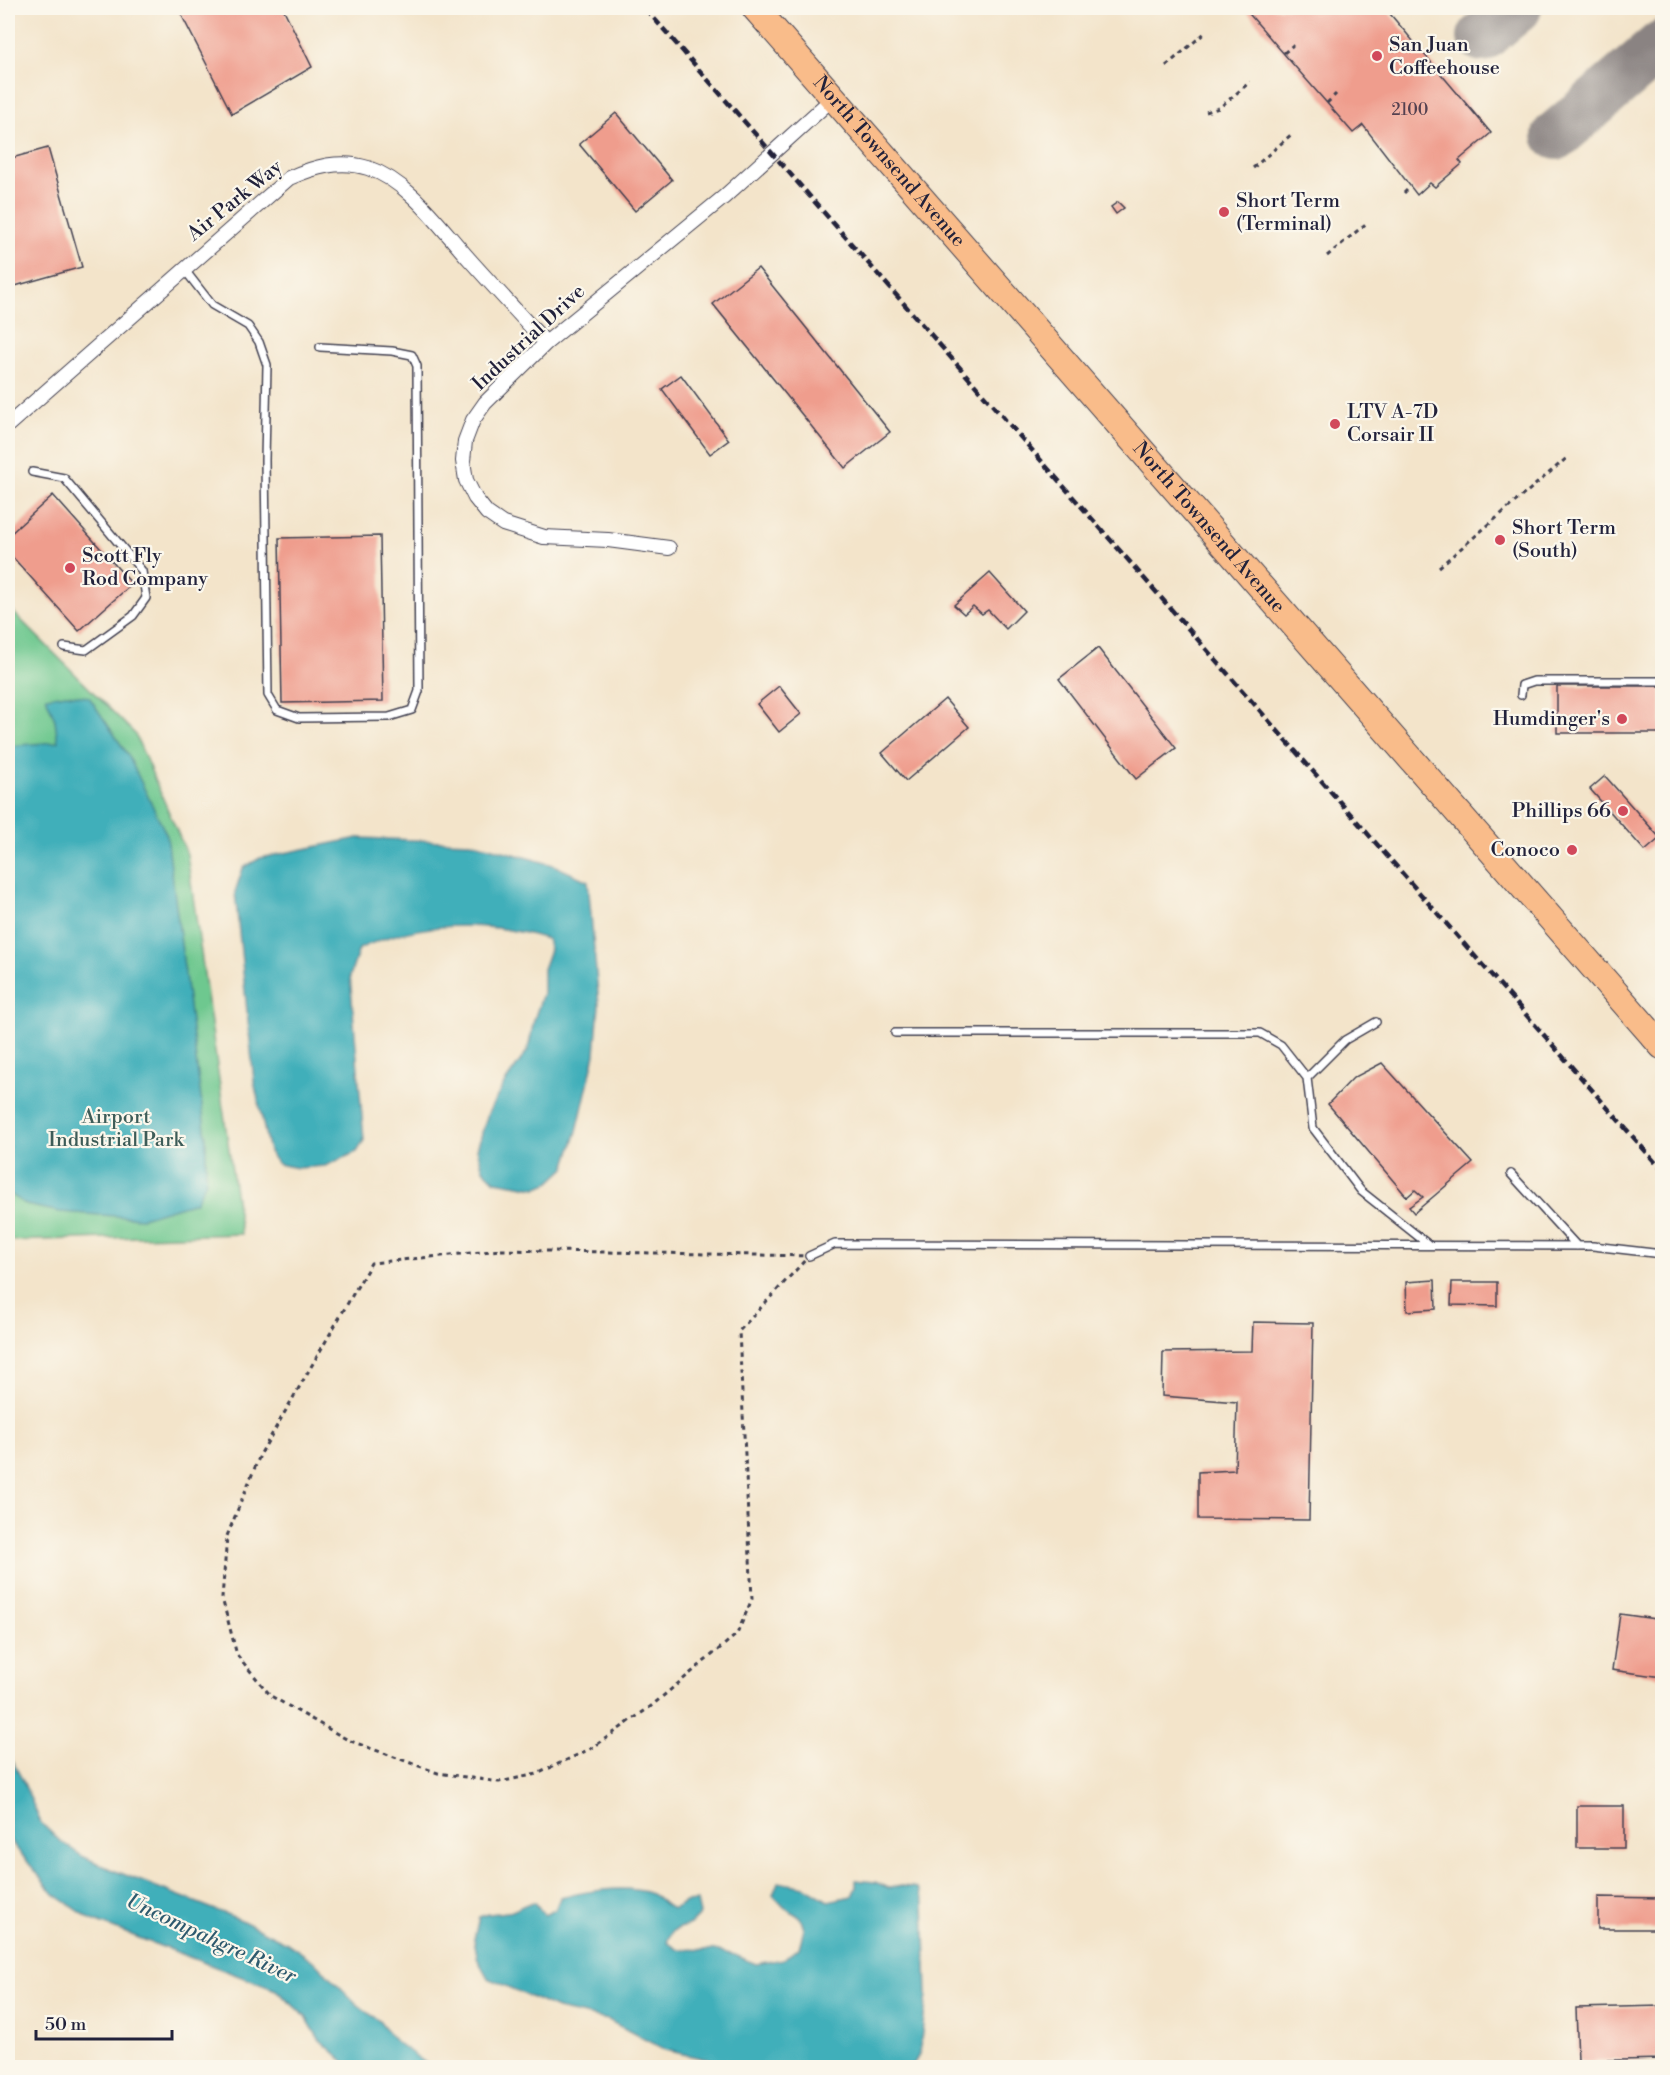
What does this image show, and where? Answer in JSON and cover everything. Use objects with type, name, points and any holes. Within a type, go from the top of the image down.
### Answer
[{"type":"highway","name":"North Townsend Avenue","points":[[755,8],[1662,1046]]},
{"type":"street","name":"Industrial Drive","points":[[669,548],[608,540],[544,537],[503,524],[487,513],[475,498],[466,480],[463,461],[465,441],[473,420],[485,404],[546,343],[724,197],[833,98]]},
{"type":"street","name":"Air Park Way","points":[[8,425],[289,178],[310,169],[331,164],[349,164],[388,176],[412,196],[546,343]]},
{"type":"lane","points":[[184,269],[212,305],[248,326],[259,342],[267,364],[268,695],[277,710],[299,718],[390,717],[412,710],[419,691],[417,366],[412,355],[392,351],[320,347]]},
{"type":"lane","points":[[32,472],[64,478],[142,571],[146,598],[133,616],[87,650],[64,647]]},
{"type":"lane","points":[[1521,695],[1522,685],[1534,681],[1662,681]]},
{"type":"lane","points":[[1307,1078],[1345,1040],[1376,1022]]},
{"type":"lane","points":[[895,1033],[1260,1033],[1281,1045],[1307,1078],[1313,1128],[1361,1191],[1429,1245]]},
{"type":"lane","points":[[1511,1174],[1577,1246]]},
{"type":"lane","points":[[809,1256],[835,1244],[1593,1246],[1662,1254]]},
{"type":"path","points":[[1166,66],[1207,31]]},
{"type":"path","points":[[1284,53],[1293,45]]},
{"type":"path","points":[[1206,112],[1219,108],[1250,82]]},
{"type":"path","points":[[1327,103],[1336,94]]},
{"type":"path","points":[[1253,168],[1293,133]]},
{"type":"path","points":[[1328,256],[1368,222]]},
{"type":"path","points":[[1439,567],[1569,456]]},
{"type":"path","points":[[501,1250],[809,1256],[739,1331],[752,1599],[737,1634],[650,1707],[592,1748],[537,1774],[499,1782],[438,1773],[348,1740],[271,1696],[237,1655],[222,1598],[227,1536],[260,1455],[370,1263],[501,1250]]},
{"type":"green space","name":"Airport Industrial Park","points":[[8,607],[135,734],[187,854],[241,1234],[8,1241]]},
{"type":"water","name":"Airport Industrial Park","points":[[66,694],[89,697],[128,755],[167,836],[206,1137],[206,1181],[196,1202],[142,1218],[60,1212],[26,1205],[8,1192],[8,746],[58,742],[55,720],[46,697]]},
{"type":"water","points":[[358,838],[471,842],[553,865],[588,881],[599,1005],[595,1054],[577,1131],[565,1168],[550,1182],[536,1188],[495,1181],[483,1169],[477,1149],[488,1113],[504,1084],[528,1050],[534,1020],[543,993],[543,969],[550,950],[547,939],[476,926],[452,926],[404,933],[359,949],[350,976],[364,1140],[357,1152],[325,1166],[298,1168],[278,1164],[269,1152],[254,1081],[235,892],[243,868],[260,858]]},
{"type":"water","name":"Uncompahgre River","points":[[8,1753],[41,1823],[60,1841],[82,1856],[110,1869],[239,1919],[287,1943],[315,1962],[357,2004],[379,2021],[395,2041],[431,2067],[350,2067],[319,2039],[306,2017],[276,1990],[92,1920],[54,1894],[8,1838]]},
{"type":"water","points":[[856,1880],[875,1882],[889,1888],[902,1886],[918,1888],[924,1902],[927,1995],[919,2055],[912,2067],[742,2067],[665,2050],[608,2020],[557,2009],[488,1978],[478,1960],[474,1939],[479,1917],[483,1915],[511,1911],[535,1902],[544,1915],[555,1910],[560,1898],[594,1891],[630,1889],[652,1894],[674,1909],[685,1902],[697,1901],[700,1914],[690,1924],[672,1931],[667,1942],[677,1949],[714,1950],[735,1955],[756,1964],[783,1959],[799,1948],[804,1929],[800,1917],[784,1907],[773,1895],[778,1882],[805,1887],[828,1901],[852,1896]]},
{"type":"building","points":[[178,8],[283,8],[312,67],[232,114]]},
{"type":"building","points":[[1244,8],[1385,8],[1491,133],[1459,160],[1462,164],[1435,187],[1430,183],[1417,195],[1363,125],[1353,133]]},
{"type":"building","points":[[616,113],[672,180],[635,211],[579,144]]},
{"type":"building","points":[[48,148],[82,267],[8,288],[8,159]]},
{"type":"building","points":[[1118,202],[1124,208],[1116,214],[1111,207]]},
{"type":"building","points":[[758,268],[890,432],[845,468],[713,304]]},
{"type":"building","points":[[681,375],[729,440],[710,454],[662,389]]},
{"type":"building","name":"Scott Fly Rod Company","points":[[53,495],[132,584],[79,631],[8,552],[8,536]]},
{"type":"building","points":[[380,536],[383,701],[282,703],[279,538]]},
{"type":"building","points":[[990,573],[1024,611],[1006,629],[988,610],[982,614],[973,606],[964,614],[954,605]]},
{"type":"building","points":[[1098,648],[1176,748],[1136,779],[1059,679]]},
{"type":"building","points":[[779,686],[801,714],[779,732],[757,704]]},
{"type":"building","points":[[1557,686],[1661,686],[1661,733],[1557,733]]},
{"type":"building","points":[[945,699],[969,727],[906,781],[882,753]]},
{"type":"building","name":"Phillips 66","points":[[1605,776],[1660,838],[1645,851],[1590,789]]},
{"type":"building","points":[[1382,1063],[1473,1163],[1414,1213],[1409,1207],[1423,1197],[1415,1190],[1407,1197],[1328,1104],[1353,1078]]},
{"type":"building","points":[[1435,1280],[1436,1309],[1407,1311],[1406,1282]]},
{"type":"building","points":[[1452,1282],[1497,1282],[1497,1306],[1451,1305]]},
{"type":"building","points":[[1253,1322],[1313,1323],[1309,1520],[1198,1519],[1198,1472],[1235,1470],[1237,1402],[1162,1396],[1163,1352],[1252,1351]]},
{"type":"building","points":[[1620,1614],[1662,1620],[1662,1677],[1612,1670]]},
{"type":"building","points":[[1577,1806],[1624,1806],[1624,1848],[1577,1848]]},
{"type":"building","points":[[1598,1897],[1662,1898],[1662,1929],[1598,1929]]},
{"type":"building","points":[[1662,2006],[1662,2059],[1578,2061],[1576,2008]]},
{"type":"taxiway","points":[[1482,37],[1517,8]]},
{"type":"taxiway","points":[[1557,135],[1662,45]]},
{"type":"railway","points":[[645,8],[1662,1170]]},
{"type":"place","name":"San Juan Coffeehouse","points":[[1377,56]]},
{"type":"place","name":"Short Term (Terminal)","points":[[1224,212]]},
{"type":"place","name":"LTV A-7D Corsair II","points":[[1335,424]]},
{"type":"place","name":"Short Term (South)","points":[[1500,540]]},
{"type":"place","name":"Scott Fly Rod Company","points":[[70,568]]},
{"type":"place","name":"Humdinger's","points":[[1622,719]]},
{"type":"place","name":"Phillips 66","points":[[1623,811]]},
{"type":"place","name":"Conoco","points":[[1572,850]]}]
